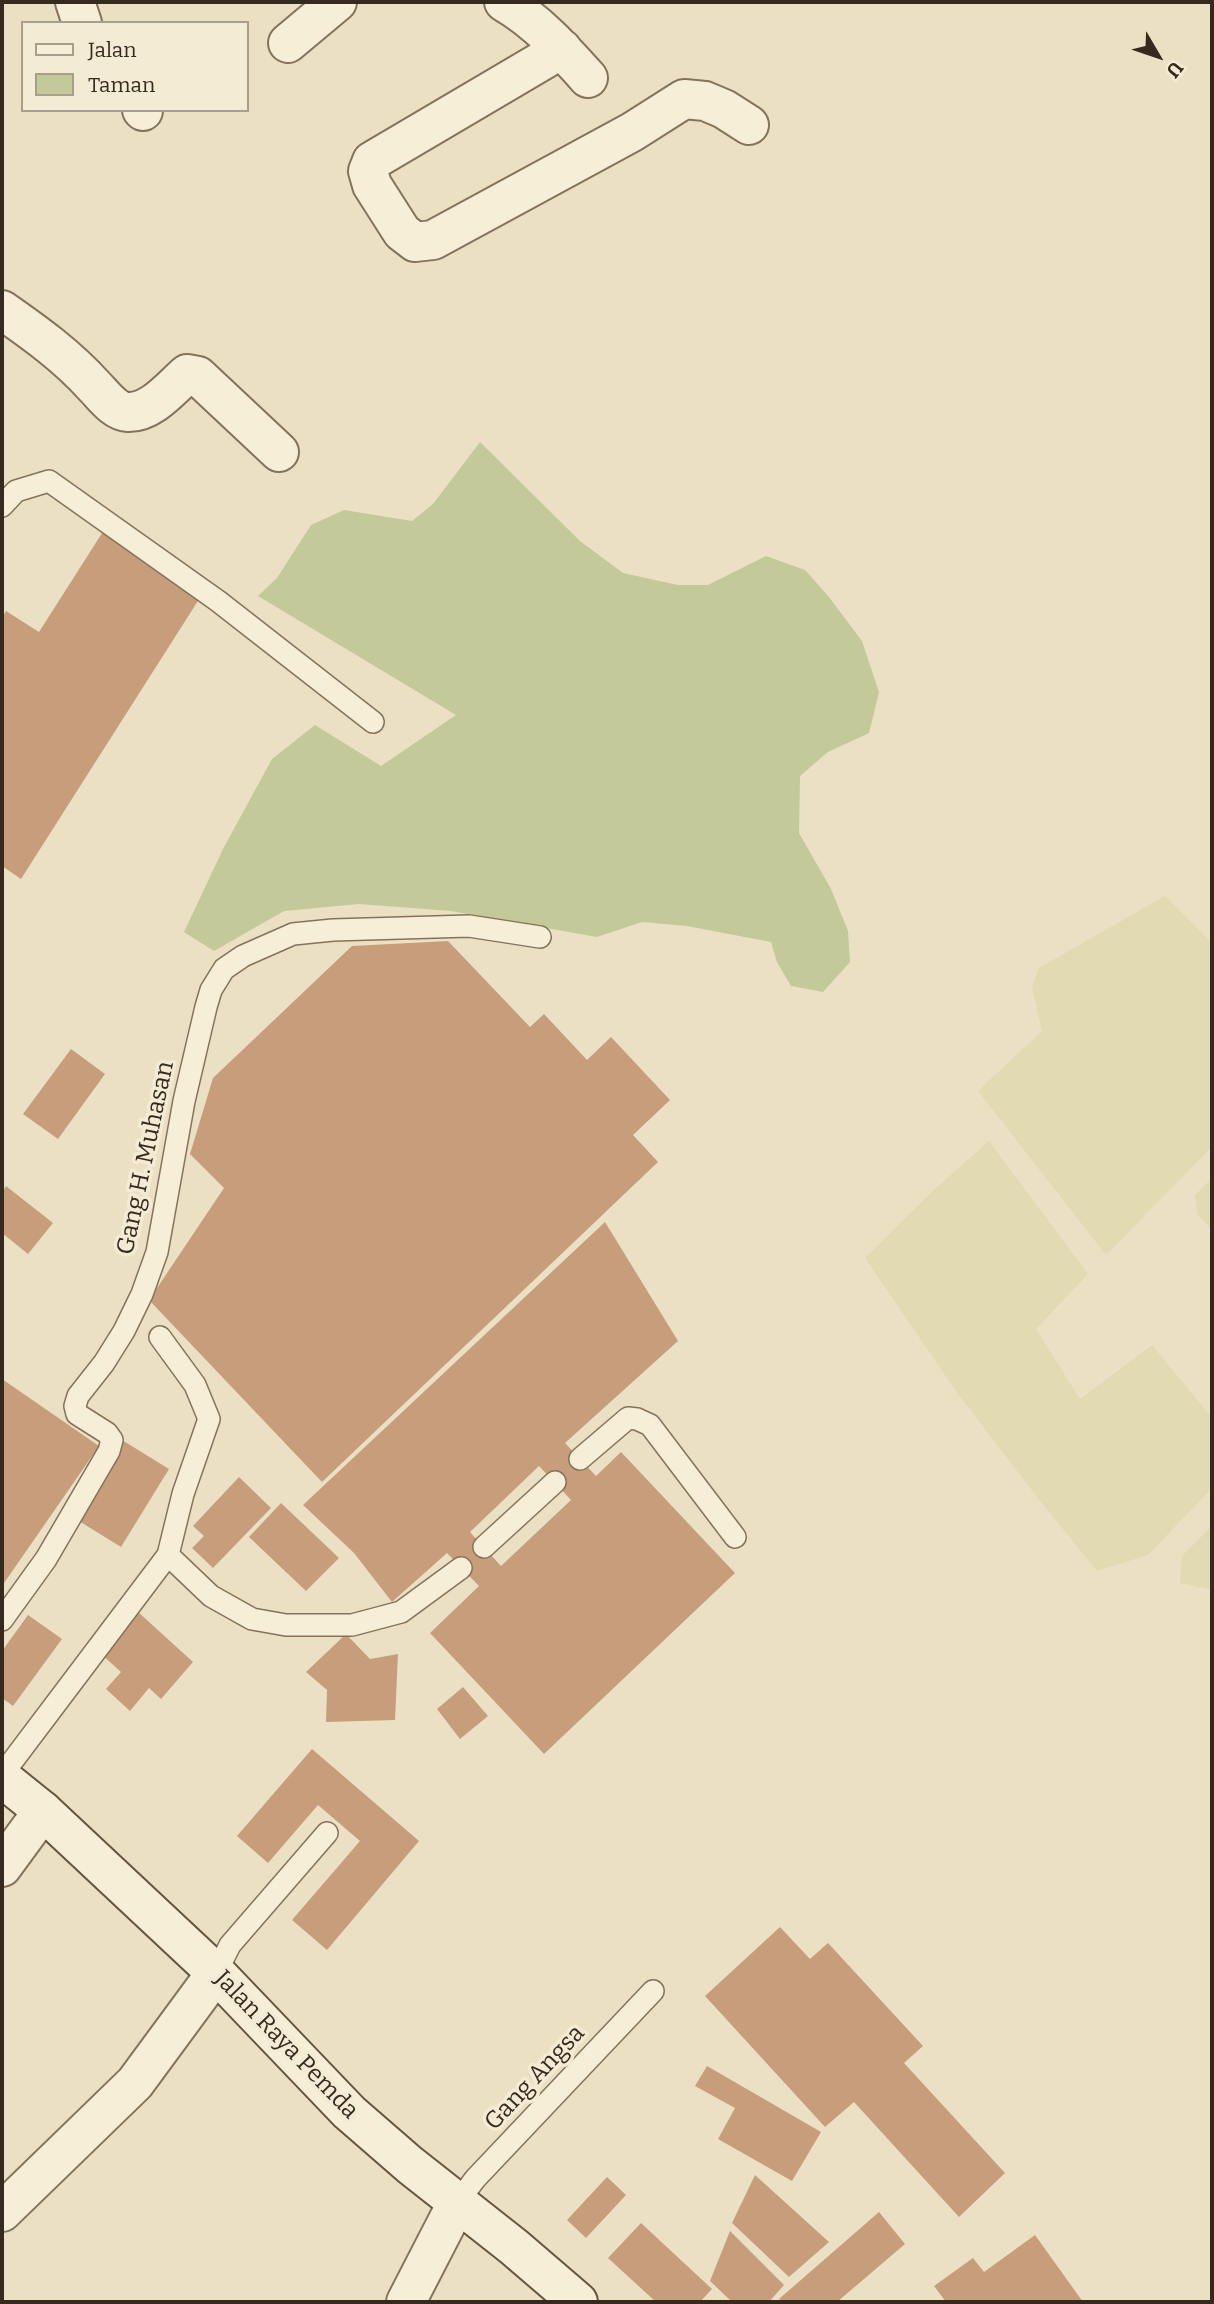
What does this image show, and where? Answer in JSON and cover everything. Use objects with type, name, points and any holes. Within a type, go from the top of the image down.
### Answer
[{"type":"street","points":[[75,2],[81,21]]},
{"type":"street","points":[[288,43],[337,2]]},
{"type":"street","points":[[504,2],[523,13],[562,49],[588,78]]},
{"type":"street","points":[[562,49],[372,162],[368,171],[372,185],[402,232],[415,242],[433,240],[632,132],[684,99],[705,101],[749,125]]},
{"type":"street","points":[[2,310],[49,343],[77,367],[113,406],[128,412],[148,408],[187,374],[198,376],[279,452]]},
{"type":"street","name":"Jalan Raya Pemda","points":[[2,1777],[43,1811],[216,1973],[349,2112],[578,2302]]},
{"type":"street","points":[[2,1867],[43,1811]]},
{"type":"street","points":[[2,2212],[135,2082],[216,1973]]},
{"type":"street","points":[[407,2302],[457,2203]]},
{"type":"lane","points":[[2,506],[16,491],[49,481],[218,601],[373,722]]},
{"type":"lane","name":"Gang H. Muhasan","points":[[2,1620],[46,1559],[109,1451],[112,1440],[107,1433],[77,1414],[75,1406],[78,1396],[104,1363],[142,1294],[157,1252],[184,1101],[206,1007],[211,990],[224,969],[243,956],[293,934],[333,930],[468,926],[540,937]]},
{"type":"lane","points":[[2,1777],[168,1555],[183,1494],[209,1419],[195,1385],[160,1337]]},
{"type":"lane","points":[[580,1460],[628,1418],[650,1425],[735,1537]]},
{"type":"lane","points":[[484,1547],[555,1482]]},
{"type":"lane","points":[[168,1555],[211,1597],[252,1619],[286,1625],[352,1625],[401,1612],[461,1569]]},
{"type":"lane","points":[[216,1973],[230,1945],[327,1833]]},
{"type":"lane","name":"Gang Angsa","points":[[457,2203],[475,2179],[653,1990]]},
{"type":"shaded area","points":[[1165,896],[1212,943],[1212,1147],[1106,1255],[978,1091],[1042,1031],[1032,987],[1039,968]]},
{"type":"shaded area","points":[[989,1141],[1088,1274],[1036,1329],[1080,1399],[1152,1345],[1212,1418],[1212,1488],[1148,1555],[1097,1571],[958,1394],[865,1258],[936,1188]]},
{"type":"shaded area","points":[[1212,1178],[1212,1230],[1197,1214],[1195,1195]]},
{"type":"shaded area","points":[[1212,1526],[1212,1590],[1180,1583],[1182,1556]]},
{"type":"green space","points":[[480,442],[580,541],[623,573],[678,585],[708,585],[766,556],[805,570],[862,641],[879,692],[869,733],[828,752],[800,776],[799,833],[831,889],[848,931],[850,962],[823,992],[791,986],[777,962],[771,942],[687,926],[642,922],[597,937],[451,911],[359,904],[284,911],[214,951],[184,932],[224,847],[272,759],[315,725],[381,766],[456,715],[258,596],[277,578],[311,525],[344,510],[412,521],[433,504]]},
{"type":"building","points":[[104,530],[203,593],[21,879],[2,866],[2,618],[6,611],[39,632]]},
{"type":"building","points":[[448,941],[530,1027],[544,1014],[587,1060],[611,1037],[670,1100],[633,1135],[658,1162],[322,1482],[149,1300],[224,1188],[190,1154],[213,1078],[352,946]]},
{"type":"building","points":[[71,1049],[105,1074],[58,1139],[23,1114]]},
{"type":"building","points":[[6,1186],[53,1223],[28,1254],[2,1233],[2,1192]]},
{"type":"building","points":[[605,1222],[678,1341],[565,1443],[596,1476],[621,1452],[735,1573],[544,1754],[430,1633],[479,1586],[447,1553],[392,1602],[354,1553],[303,1505]],"holes":[[[539,1466],[571,1500],[501,1566],[470,1532]]]},
{"type":"building","points":[[2,1379],[99,1446],[2,1586]]},
{"type":"building","points":[[122,1440],[169,1469],[121,1547],[74,1518]]},
{"type":"building","points":[[239,1477],[271,1508],[213,1568],[192,1548],[204,1536],[193,1526]]},
{"type":"building","points":[[281,1503],[339,1558],[306,1591],[249,1537]]},
{"type":"building","points":[[137,1611],[193,1662],[161,1699],[149,1688],[130,1711],[106,1689],[121,1672],[100,1653]]},
{"type":"building","points":[[28,1615],[62,1639],[13,1706],[2,1698],[2,1651]]},
{"type":"building","points":[[346,1634],[370,1659],[398,1654],[395,1720],[326,1722],[327,1690],[306,1672]]},
{"type":"building","points":[[463,1687],[488,1716],[460,1739],[437,1709]]},
{"type":"building","points":[[312,1749],[419,1841],[327,1950],[292,1920],[360,1841],[318,1805],[268,1863],[237,1836]]},
{"type":"building","points":[[780,1927],[810,1959],[828,1943],[923,2046],[904,2063],[1005,2173],[959,2217],[854,2102],[825,2127],[705,1996]]},
{"type":"building","points":[[707,2066],[821,2132],[792,2181],[718,2139],[735,2108],[695,2086]]},
{"type":"building","points":[[755,2175],[829,2242],[789,2277],[732,2223]]},
{"type":"building","points":[[607,2177],[626,2195],[586,2238],[567,2220]]},
{"type":"building","points":[[879,2212],[905,2244],[837,2302],[782,2302],[779,2299]]},
{"type":"building","points":[[641,2223],[712,2289],[700,2302],[656,2302],[608,2258]]},
{"type":"building","points":[[730,2231],[784,2285],[769,2302],[732,2302],[710,2281]]},
{"type":"building","points":[[1035,2235],[1083,2302],[946,2302],[934,2286],[973,2258],[984,2272]]}]
